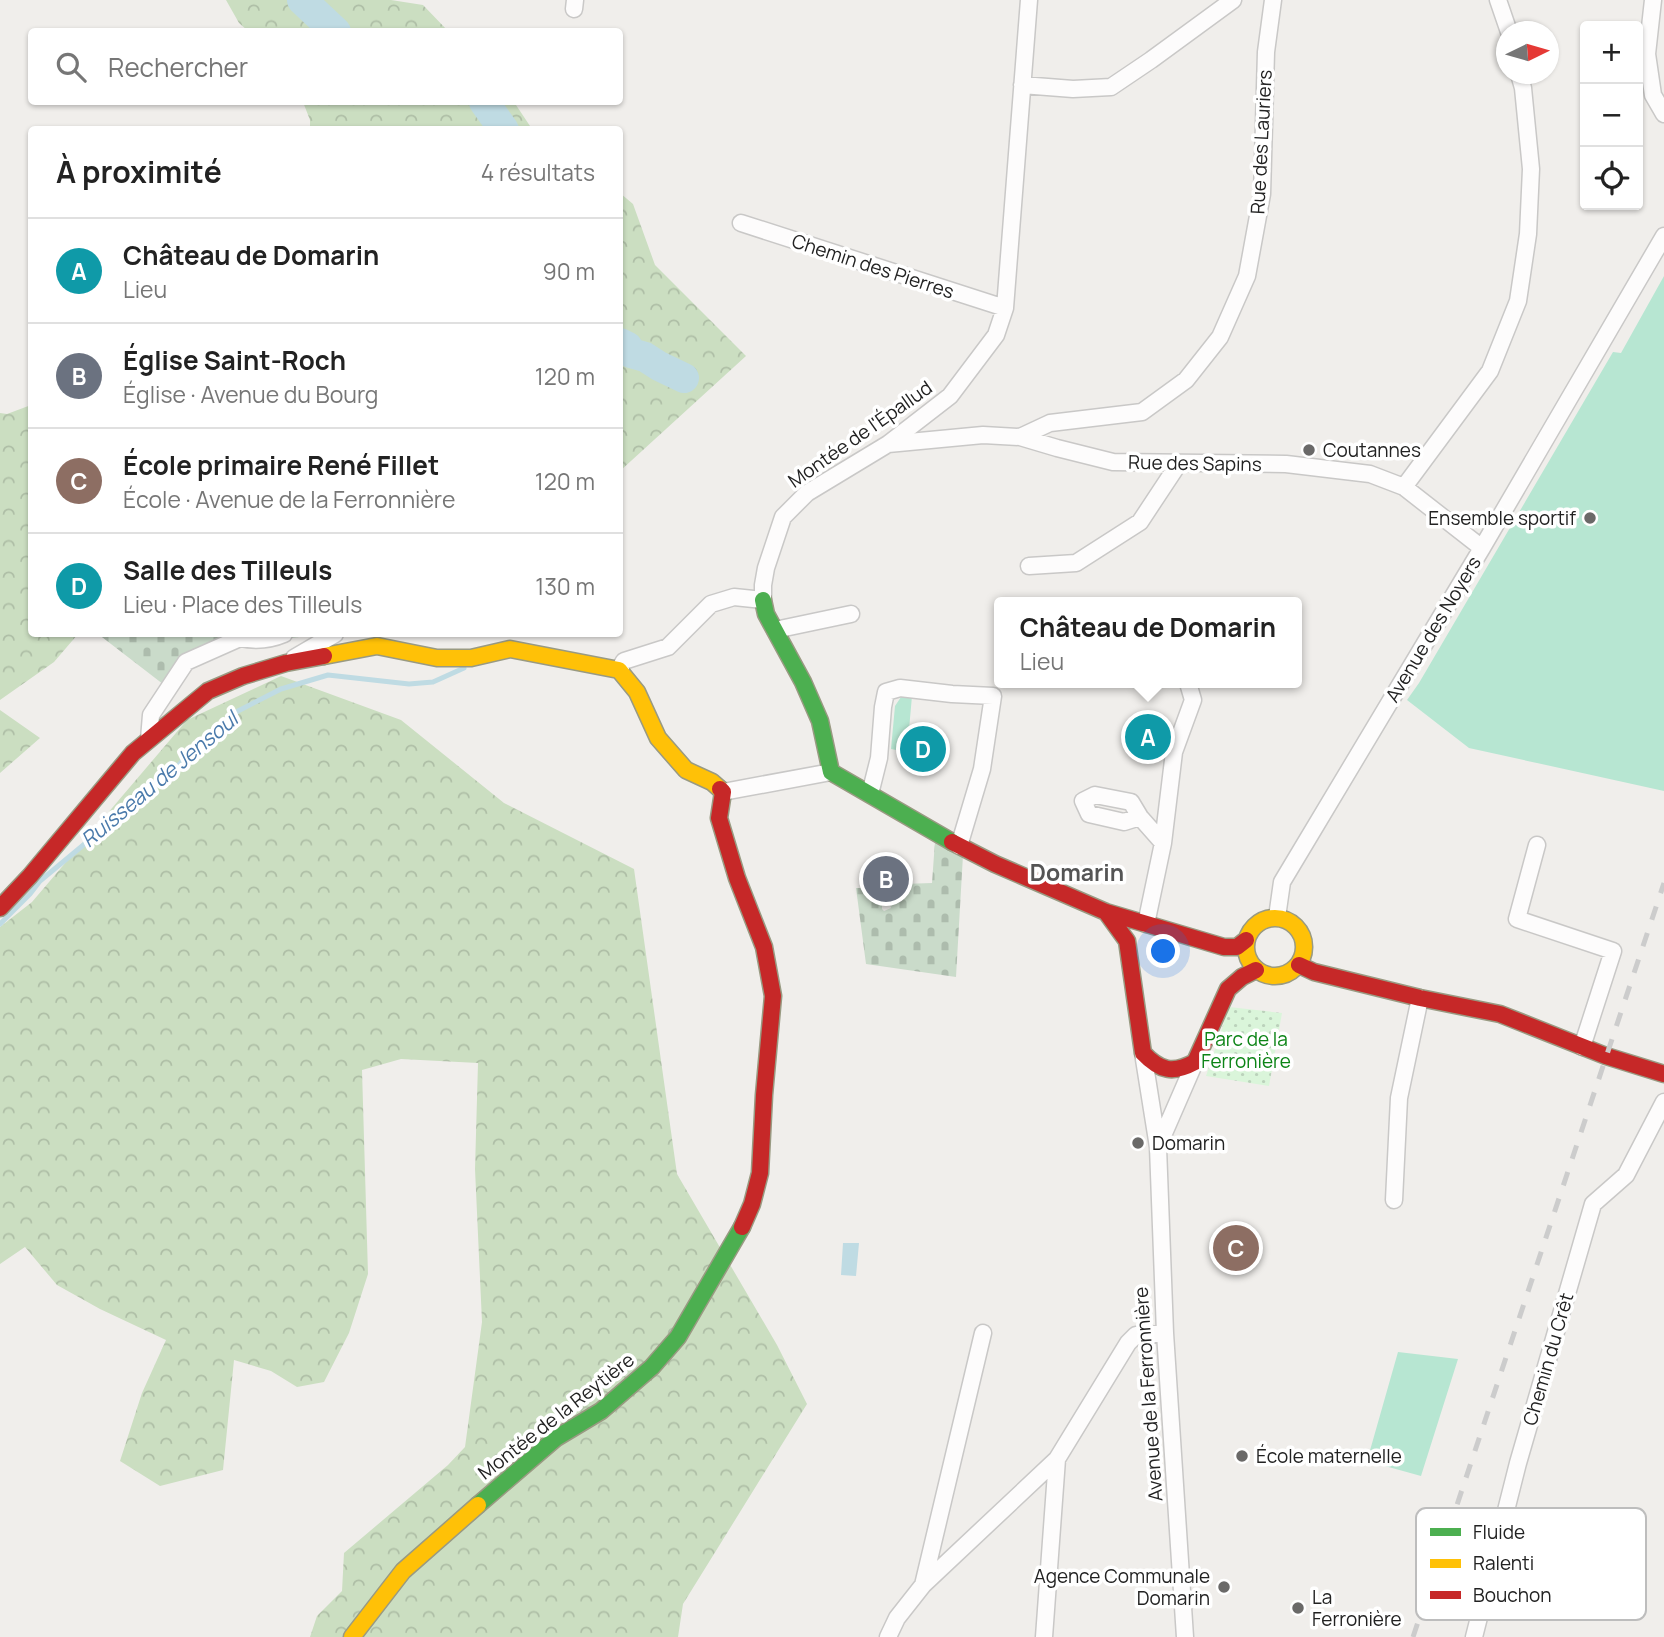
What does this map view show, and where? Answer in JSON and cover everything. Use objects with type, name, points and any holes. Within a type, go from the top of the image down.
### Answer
[{"type":"street","name":"Montée de l'Épallud","points":[[762,600],[766,568],[783,517],[807,493],[888,444],[950,396],[996,335],[1005,308],[1029,0]]},
{"type":"street","points":[[1022,85],[1073,89],[1111,87],[1233,0]]},
{"type":"street","name":"Rue des Lauriers","points":[[1020,437],[1050,423],[1142,411],[1185,380],[1220,337],[1247,276],[1262,194],[1266,52],[1273,0]]},
{"type":"street","points":[[1498,0],[1505,21]]},
{"type":"street","points":[[1653,0],[1647,54],[1653,95],[1664,114]]},
{"type":"street","points":[[1404,487],[1490,371],[1518,301],[1528,234],[1531,169],[1521,84]]},
{"type":"street","name":"Chemin des Pierres","points":[[741,223],[1005,308]]},
{"type":"street","name":"Avenue des Noyers","points":[[1277,917],[1282,882],[1482,548],[1664,236]]},
{"type":"street","name":"Rue des Sapins","points":[[888,444],[983,435],[1020,437],[1113,462],[1286,464],[1370,474],[1404,487],[1482,548]]},
{"type":"street","points":[[1029,565],[1076,562],[1140,522],[1179,463]]},
{"type":"street","points":[[619,670],[624,661],[668,647],[711,604],[734,597],[762,600],[766,614],[803,682],[820,721],[831,772]]},
{"type":"street","points":[[775,630],[851,614]]},
{"type":"street","points":[[149,739],[151,715],[186,662],[241,637]]},
{"type":"street","points":[[246,637],[253,640],[277,637]]},
{"type":"street","points":[[286,663],[330,637]]},
{"type":"street","points":[[0,908],[133,753],[208,691],[243,676],[286,663],[377,646],[437,658],[471,658],[510,649],[619,670],[637,692],[658,738],[686,770],[712,782],[723,792],[831,772],[959,846],[1106,912],[1224,947],[1237,947],[1246,940],[1252,928],[1263,920],[1277,917],[1289,921],[1298,929],[1304,940],[1304,953],[1299,965],[1290,973],[1279,977],[1266,976],[1256,970],[1247,956],[1246,940]]},
{"type":"street","points":[[870,794],[879,758],[886,692],[900,688],[993,696],[982,769],[959,846]]},
{"type":"street","points":[[1152,925],[1174,752],[1193,700],[1189,688]]},
{"type":"street","name":"Montée de la Reytière","points":[[352,1637],[403,1571],[556,1438],[601,1411],[652,1367],[678,1337],[747,1216],[760,1173],[773,996],[764,947],[737,878],[719,818],[723,792]]},
{"type":"street","points":[[1140,817],[1163,843]]},
{"type":"street","points":[[1537,845],[1517,919],[1613,951],[1582,1047]]},
{"type":"street","name":"Avenue de la Ferronnière","points":[[1106,912],[1127,941],[1158,1147],[1165,1333],[1185,1637]]},
{"type":"street","points":[[1127,941],[1152,925]]},
{"type":"street","points":[[1224,947],[1232,962],[1228,989]]},
{"type":"street","points":[[1299,965],[1314,972],[1420,998],[1500,1014],[1606,1056],[1664,1074]]},
{"type":"street","points":[[1228,989],[1256,970]]},
{"type":"street","name":"Avenue de la Ferronnière","points":[[1158,1147],[1228,989]]},
{"type":"street","points":[[1394,1200],[1399,1098],[1420,998]]},
{"type":"street","points":[[1143,1053],[1152,1063],[1166,1069],[1186,1068],[1195,1062]]},
{"type":"street","name":"Chemin du Crêt","points":[[1507,1508],[1593,1203],[1626,1175],[1664,1102]]},
{"type":"street","points":[[923,1585],[983,1333]]},
{"type":"street","points":[[888,1637],[897,1618],[923,1585],[1057,1459],[1128,1343],[1136,1335],[1165,1333]]},
{"type":"street","points":[[1044,1637],[1057,1459]]},
{"type":"street","name":"Chemin du Crêt","points":[[1474,1637],[1478,1620]]},
{"type":"green space","points":[[226,0],[391,0],[423,5],[445,28],[245,28]]},
{"type":"green space","points":[[304,105],[516,105],[530,126],[310,126]]},
{"type":"green space","points":[[623,196],[633,204],[655,265],[746,356],[623,468]]},
{"type":"green space","name":"Ensemble sportif","points":[[1664,276],[1664,791],[1469,748],[1407,700],[1613,352],[1621,353]]},
{"type":"green space","points":[[28,406],[28,637],[75,637],[54,662],[0,700],[0,413],[7,414]]},
{"type":"green space","points":[[102,637],[299,637],[236,647],[197,662],[172,691]]},
{"type":"green space","points":[[281,676],[401,720],[504,803],[634,869],[677,1174],[777,1345],[807,1404],[683,1604],[678,1637],[310,1637],[317,1616],[342,1591],[344,1553],[448,1465],[465,1447],[482,1322],[475,1169],[478,1063],[401,1059],[362,1070],[368,1274],[349,1333],[324,1382],[297,1387],[271,1371],[234,1360],[223,1470],[160,1486],[120,1461],[142,1393],[166,1340],[57,1285],[25,1247],[0,1264],[0,927],[32,902],[187,720]]},
{"type":"green space","points":[[912,696],[907,752],[891,749],[895,706],[901,697]]},
{"type":"green space","points":[[0,710],[40,738],[0,773]]},
{"type":"green space","points":[[935,841],[963,855],[956,977],[866,964],[856,888],[868,888],[868,896],[877,896],[884,911],[891,908],[890,904],[897,896],[903,896],[903,884],[932,883]]},
{"type":"green space","name":"Parc de la Ferronière","points":[[1229,1007],[1282,1013],[1269,1086],[1206,1076]]},
{"type":"green space","points":[[1398,1352],[1458,1359],[1421,1476],[1367,1461]]},
{"type":"water","points":[[843,1243],[859,1243],[856,1276],[841,1275]]},
{"type":"waterway","points":[[302,0],[332,28]]},
{"type":"waterway","points":[[486,105],[501,126]]},
{"type":"waterway","points":[[623,344],[631,353],[645,357],[684,378]]},
{"type":"waterway","name":"Ruisseau de Jensoul","points":[[0,924],[40,881],[175,769],[204,738],[238,711],[281,689],[328,675],[409,684],[433,682],[464,668]]},
{"type":"railway","points":[[1456,1508],[1664,883]]},
{"type":"railway","points":[[1413,1637],[1419,1620]]},
{"type":"traffic: fast","points":[[763,600],[766,614],[803,682],[820,721],[831,772],[952,842]]},
{"type":"traffic: fast","points":[[478,1505],[556,1438],[601,1411],[652,1367],[678,1337],[742,1227]]},
{"type":"traffic: slow","points":[[324,656],[377,646],[437,658],[471,658],[510,649],[619,670],[637,692],[658,738],[686,770],[712,782],[720,789]]},
{"type":"traffic: slow","points":[[1269,918],[1281,918],[1296,926],[1304,941],[1304,947],[1304,953],[1296,968],[1281,976],[1269,976],[1254,968],[1246,953],[1246,941],[1254,926],[1269,918]]},
{"type":"traffic: slow","points":[[352,1637],[403,1571],[478,1505]]},
{"type":"traffic: jam","points":[[0,908],[133,753],[208,691],[243,676],[286,663],[324,656]]},
{"type":"traffic: jam","points":[[720,789],[723,792],[719,818],[737,878],[764,947],[773,996],[760,1173],[752,1204],[742,1227]]},
{"type":"traffic: jam","points":[[952,842],[995,864],[1106,912],[1224,947],[1237,947],[1246,940]]},
{"type":"traffic: jam","points":[[1106,912],[1127,941],[1143,1053],[1161,1067],[1180,1068],[1195,1062],[1228,989],[1256,970]]},
{"type":"traffic: jam","points":[[1299,965],[1314,972],[1420,998],[1500,1014],[1606,1056],[1664,1074]]},
{"type":"place","name":"Coutannes","points":[[1309,450]]},
{"type":"place","name":"Ensemble sportif","points":[[1590,518]]},
{"type":"place","name":"Château de Domarin","points":[[1148,737]]},
{"type":"place","name":"Salle des Tilleuls","points":[[923,749]]},
{"type":"place","name":"Église Saint-Roch","points":[[886,879]]},
{"type":"place","name":"Domarin","points":[[1138,1143]]},
{"type":"place","name":"École primaire René Fillet","points":[[1236,1248]]},
{"type":"place","name":"École maternelle","points":[[1242,1456]]},
{"type":"place","name":"Agence Communale Domarin","points":[[1224,1587]]},
{"type":"place","name":"La Ferronière","points":[[1298,1608]]},
{"type":"district","name":"Domarin","points":[[1077,872]]}]
